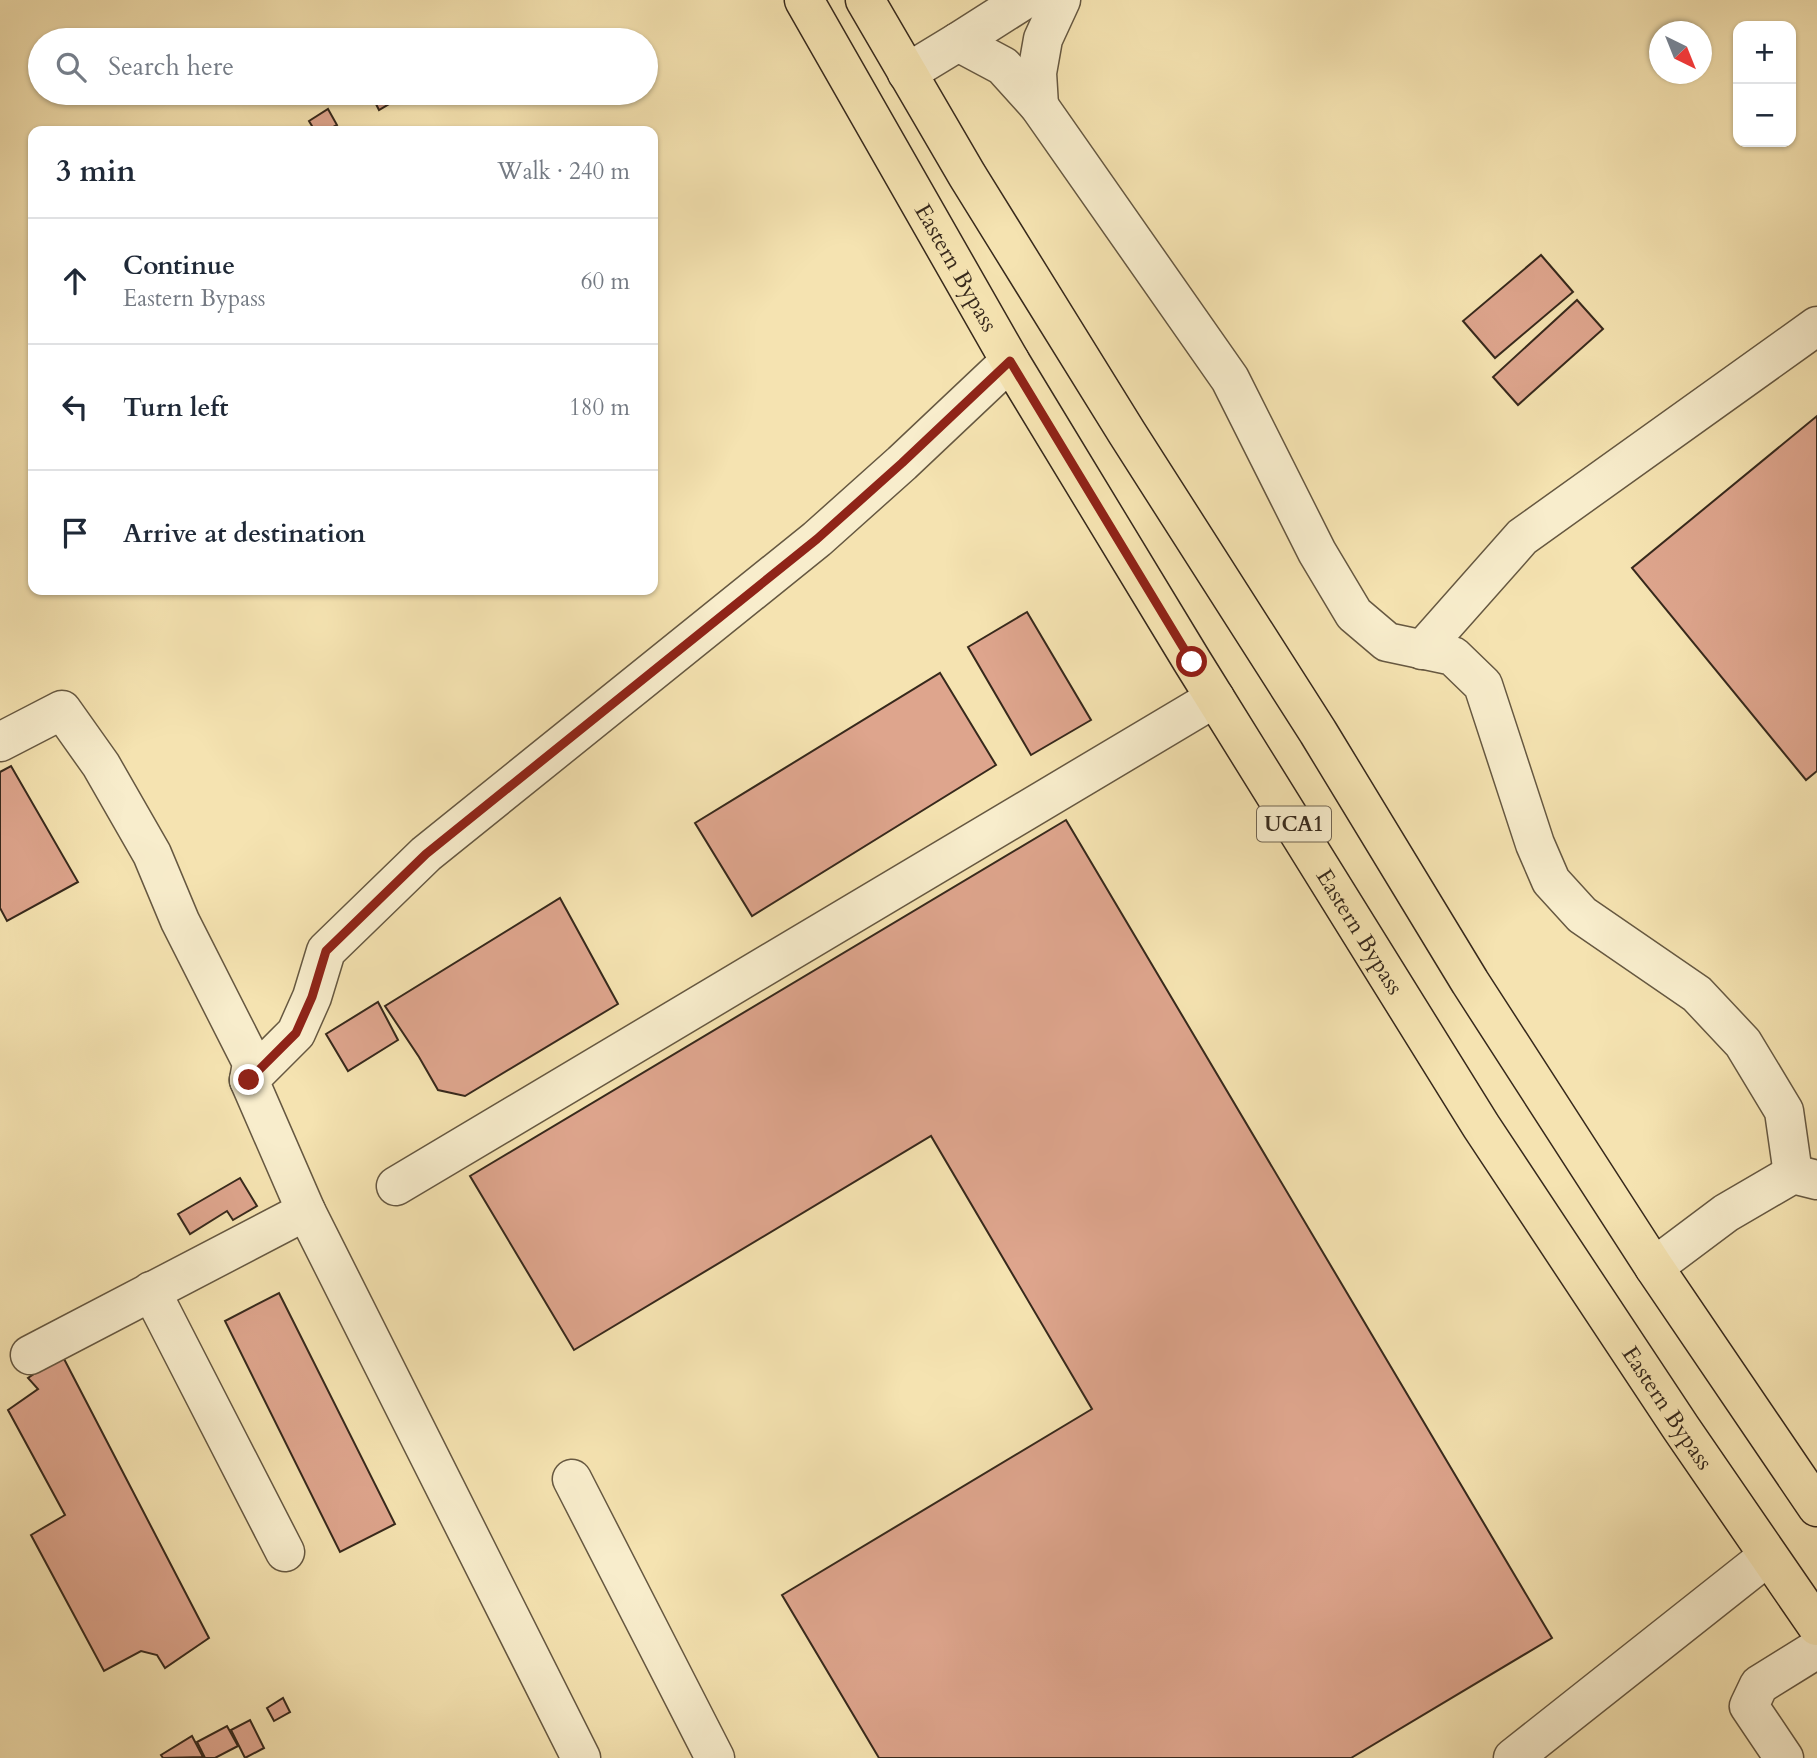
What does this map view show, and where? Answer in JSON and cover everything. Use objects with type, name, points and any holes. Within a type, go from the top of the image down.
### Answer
[{"type":"main road","name":"Eastern Bypass","points":[[804,0],[1010,361],[1215,698],[1481,1126],[1817,1626]]},
{"type":"main road","name":"UCA1","points":[[865,0],[967,175],[1134,444],[1318,732],[1470,982],[1654,1267],[1817,1507]]},
{"type":"street","points":[[907,73],[1024,0]]},
{"type":"street","points":[[1039,106],[1037,73],[1043,39],[1061,0]]},
{"type":"street","points":[[958,42],[1003,66],[1039,106],[1230,379],[1317,552],[1354,614],[1387,642],[1453,656],[1483,685],[1535,844],[1552,881],[1583,915],[1697,994],[1743,1043],[1784,1111],[1805,1177],[1726,1213],[1654,1267]]},
{"type":"street","points":[[1422,650],[1522,537],[1817,326]]},
{"type":"street","points":[[249,1080],[296,1033],[312,997],[326,951],[426,854],[817,539],[1010,361]]},
{"type":"street","points":[[396,1186],[1215,698]]},
{"type":"street","points":[[0,742],[62,710],[101,765],[152,854],[180,921],[252,1063],[249,1080],[306,1211],[581,1758]]},
{"type":"street","points":[[30,1355],[306,1211]]},
{"type":"street","points":[[151,1291],[285,1552]]},
{"type":"street","points":[[572,1479],[715,1758]]},
{"type":"street","points":[[1513,1758],[1768,1556]]},
{"type":"street","points":[[1784,1758],[1749,1706],[1759,1685],[1817,1649]]},
{"type":"building","points":[[328,109],[337,125],[312,126],[309,121]]},
{"type":"building","points":[[1541,255],[1573,292],[1495,358],[1463,321]]},
{"type":"building","points":[[1577,300],[1603,329],[1518,405],[1493,377]]},
{"type":"building","points":[[1817,416],[1817,771],[1806,780],[1632,568]]},
{"type":"building","points":[[1027,612],[1091,720],[1031,755],[968,647]]},
{"type":"building","points":[[940,673],[996,765],[752,916],[695,823]]},
{"type":"building","points":[[11,766],[78,882],[7,921],[0,908],[0,772]]},
{"type":"building","points":[[1066,820],[1552,1638],[1351,1758],[879,1758],[782,1595],[1092,1409],[931,1136],[574,1350],[470,1176]]},
{"type":"building","points":[[560,898],[618,1004],[465,1096],[438,1090],[385,1006]]},
{"type":"building","points":[[378,1002],[398,1040],[348,1071],[326,1034]]},
{"type":"building","points":[[240,1178],[257,1206],[233,1220],[227,1211],[190,1234],[178,1214]]},
{"type":"building","points":[[279,1293],[395,1524],[340,1552],[225,1321]]},
{"type":"building","points":[[62,1355],[209,1638],[165,1668],[157,1655],[141,1651],[104,1671],[31,1535],[65,1515],[8,1410],[38,1389],[28,1378]]},
{"type":"building","points":[[283,1698],[290,1712],[274,1721],[267,1708]]},
{"type":"building","points":[[250,1720],[264,1748],[245,1758],[231,1730]]},
{"type":"building","points":[[227,1726],[238,1746],[215,1758],[205,1758],[197,1742]]},
{"type":"building","points":[[192,1736],[203,1757],[163,1758],[161,1755]]},
{"type":"route","points":[[249,1080],[296,1033],[312,997],[326,951],[426,854],[817,539],[1010,361],[1192,662]]}]
